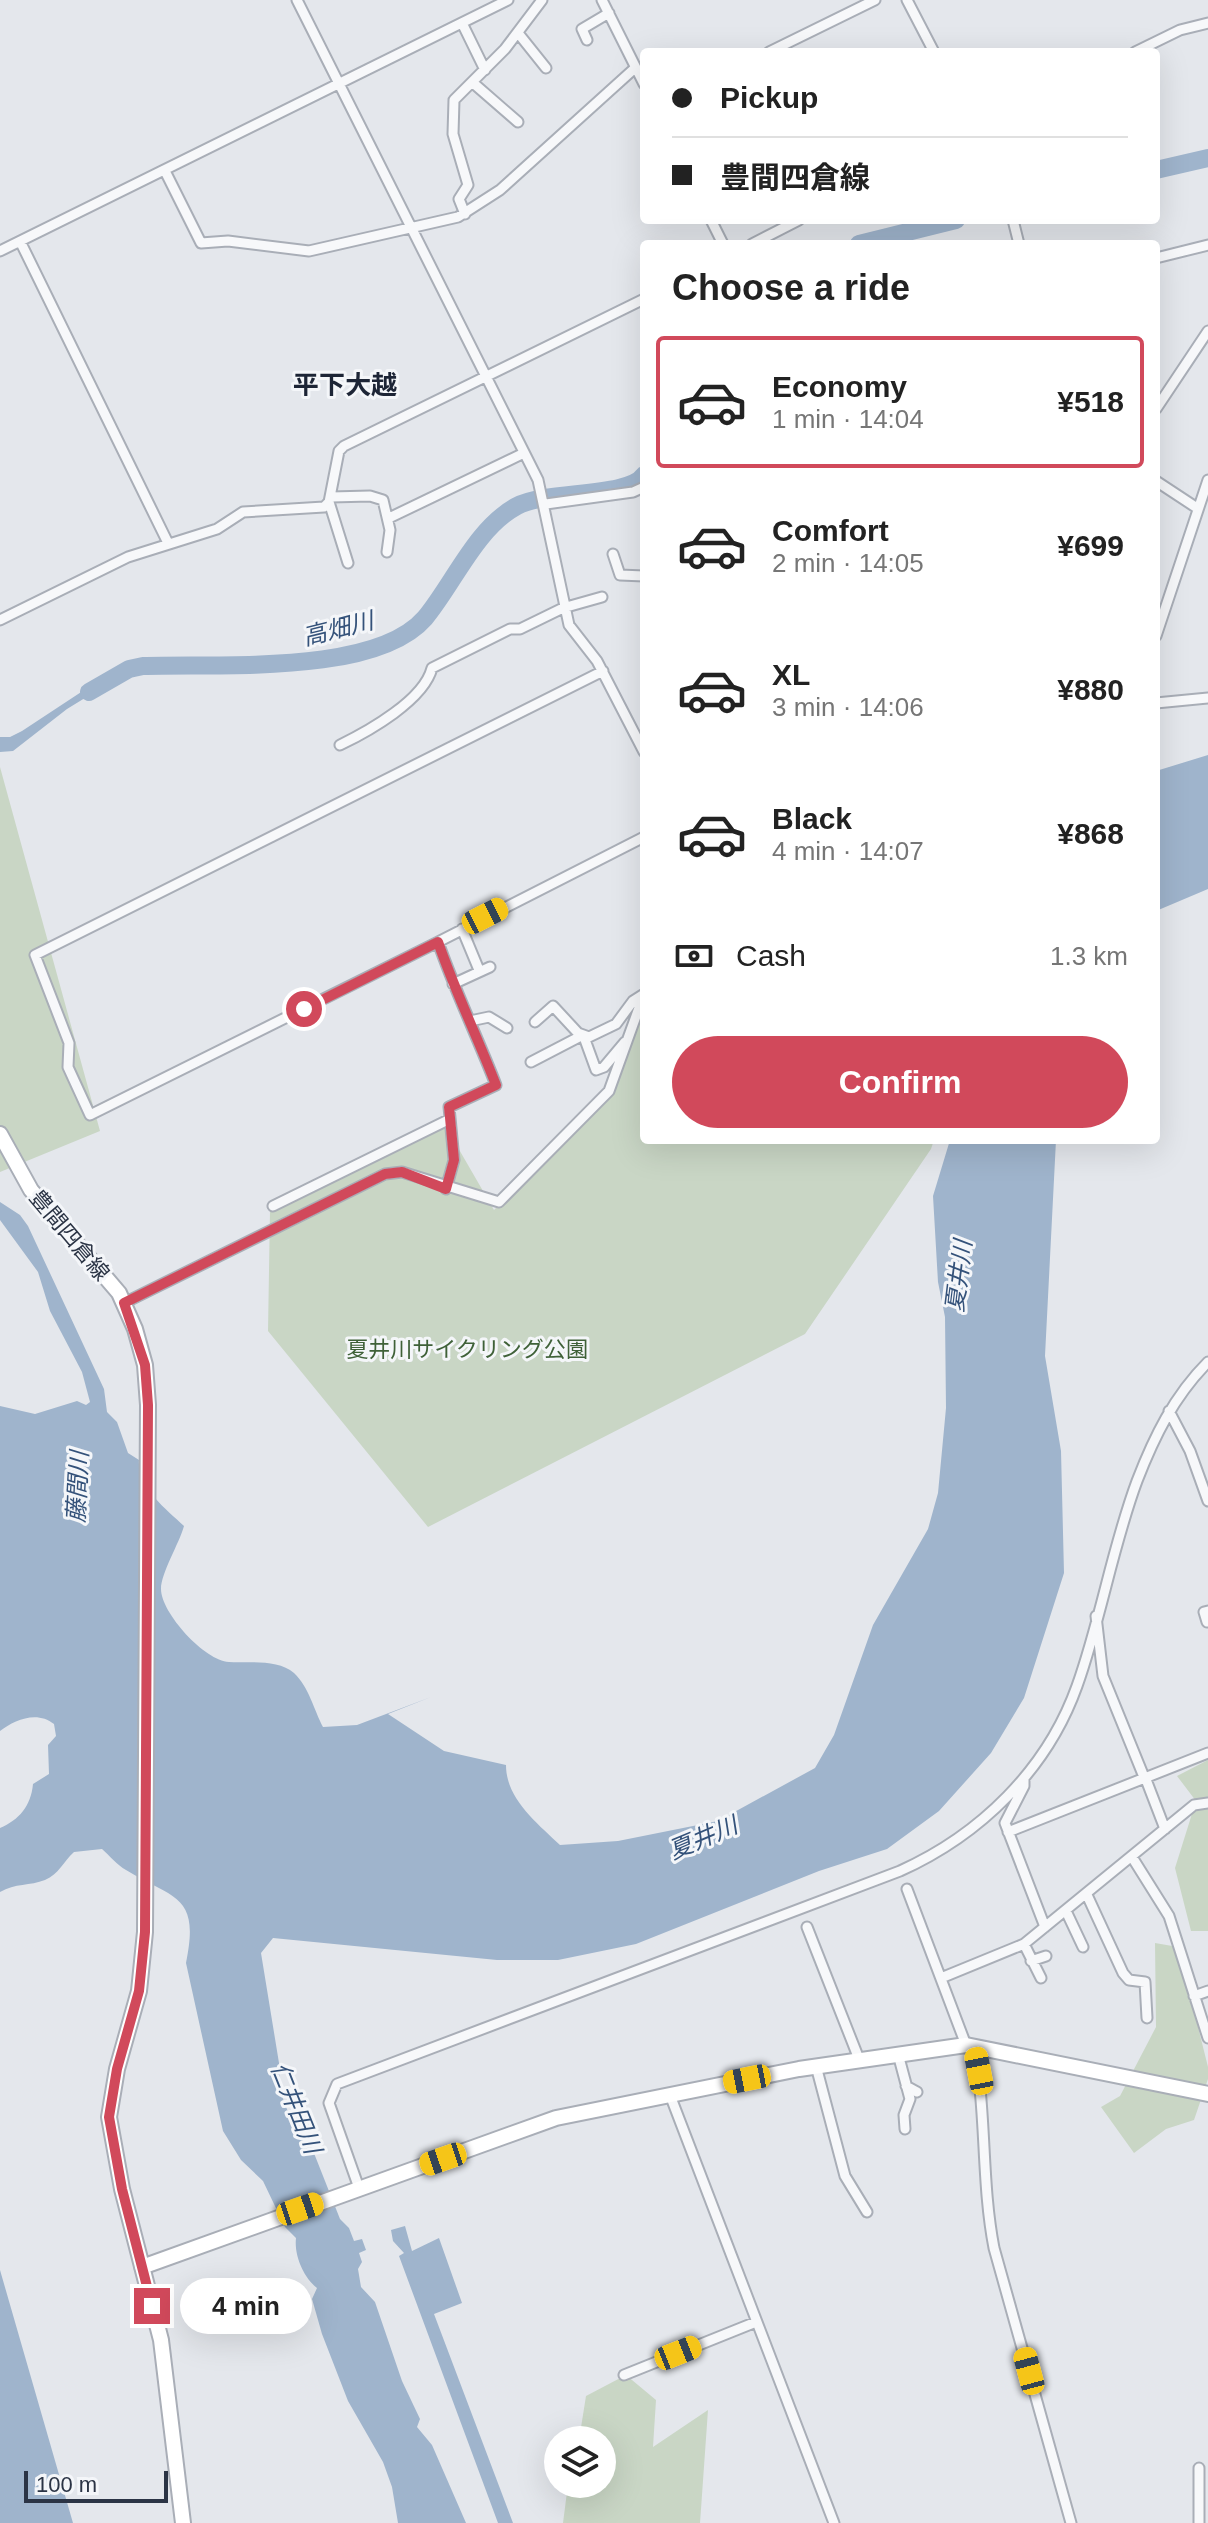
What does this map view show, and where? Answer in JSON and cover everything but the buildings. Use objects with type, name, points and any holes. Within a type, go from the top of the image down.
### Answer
[{"type":"main road","name":"豊間四倉線","points":[[0,1134],[31,1190],[124,1303],[145,1365],[148,1441],[145,1908],[139,1991],[117,2069],[109,2117],[111,2141],[164,2361],[183,2523]]},
{"type":"main road","points":[[142,2267],[556,2118],[859,2059],[970,2046],[1208,2094]]},
{"type":"street","points":[[297,0],[542,489],[563,608],[569,625],[603,671],[640,744]]},
{"type":"street","points":[[0,251],[508,0]]},
{"type":"street","points":[[465,214],[459,199],[468,185],[451,114],[454,100],[518,33],[542,0]]},
{"type":"street","points":[[602,0],[640,77]]},
{"type":"street","points":[[777,48],[875,0]]},
{"type":"street","points":[[907,0],[932,48]]},
{"type":"street","points":[[587,40],[582,29],[609,13]]},
{"type":"street","points":[[462,23],[485,70]]},
{"type":"street","points":[[1143,48],[1180,30],[1208,23]]},
{"type":"street","points":[[518,33],[546,68]]},
{"type":"street","points":[[165,171],[201,243],[228,241],[309,251],[412,230],[465,214],[500,190],[635,68]]},
{"type":"street","points":[[472,82],[518,122]]},
{"type":"street","points":[[760,240],[791,224]]},
{"type":"street","points":[[20,241],[168,543]]},
{"type":"street","points":[[1160,257],[1208,245]]},
{"type":"street","points":[[348,563],[330,500],[339,451],[344,446],[487,379],[640,301]]},
{"type":"street","points":[[1160,403],[1208,331]]},
{"type":"street","points":[[389,518],[524,453]]},
{"type":"street","points":[[1160,624],[1208,480]]},
{"type":"street","points":[[1160,484],[1197,508]]},
{"type":"street","points":[[545,502],[640,489]]},
{"type":"street","points":[[0,620],[128,557],[217,529],[243,512],[318,509],[330,500],[370,496],[383,500],[389,518],[387,552]]},
{"type":"street","points":[[613,554],[623,586]]},
{"type":"street","points":[[620,575],[640,576]]},
{"type":"street","points":[[340,745],[368,731],[426,685],[432,668],[563,608],[602,597]]},
{"type":"street","points":[[603,671],[35,955],[69,1043],[68,1067],[90,1115],[640,839]]},
{"type":"street","points":[[1160,703],[1208,698]]},
{"type":"street","points":[[462,929],[479,970]]},
{"type":"street","points":[[438,942],[496,1085],[449,1107],[454,1160],[446,1189]]},
{"type":"street","points":[[453,984],[490,967]]},
{"type":"street","points":[[531,1062],[583,1036],[616,1024],[640,997]]},
{"type":"street","points":[[124,1303],[385,1174],[402,1172],[446,1189],[499,1202],[603,1099],[640,1004]]},
{"type":"street","points":[[535,1022],[553,1006],[583,1036],[596,1070],[604,1067],[625,1042]]},
{"type":"street","points":[[470,1021],[489,1017],[507,1028]]},
{"type":"street","points":[[273,1206],[448,1120]]},
{"type":"street","points":[[352,2190],[329,2103],[337,2084],[900,1871],[955,1843],[1024,1778],[1035,1767],[1058,1730],[1076,1690],[1129,1502],[1169,1411],[1208,1362]]},
{"type":"street","points":[[1169,1411],[1190,1451],[1208,1501]]},
{"type":"street","points":[[1207,1622],[1204,1612],[1208,1611]]},
{"type":"street","points":[[1096,1616],[1103,1676],[1165,1829]]},
{"type":"street","points":[[1008,1832],[1208,1753]]},
{"type":"street","points":[[1024,1778],[1024,1786],[1005,1818],[1045,1927]]},
{"type":"street","points":[[941,1978],[1024,1944],[1194,1805],[1208,1803]]},
{"type":"street","points":[[1132,1857],[1169,1916],[1208,2038]]},
{"type":"street","points":[[907,1889],[970,2046],[984,2095],[986,2201],[994,2248],[1071,2523]]},
{"type":"street","points":[[1087,1895],[1123,1973],[1129,1980],[1145,1982],[1147,2018]]},
{"type":"street","points":[[1066,1911],[1083,1947]]},
{"type":"street","points":[[807,1927],[859,2059]]},
{"type":"street","points":[[1024,1944],[1041,1978]]},
{"type":"street","points":[[1031,1961],[1046,1956]]},
{"type":"street","points":[[1194,1996],[1208,1991]]},
{"type":"street","points":[[898,2054],[910,2103],[904,2115],[905,2129]]},
{"type":"street","points":[[816,2066],[845,2176],[867,2212]]},
{"type":"street","points":[[906,2086],[917,2092]]},
{"type":"street","points":[[670,2095],[834,2523]]},
{"type":"street","points":[[624,2375],[756,2322]]},
{"type":"street","points":[[1199,2468],[1199,2523]]},
{"type":"green space","points":[[0,767],[100,1131],[0,1172]]},
{"type":"green space","name":"夏井川サイクリング公園","points":[[640,1002],[640,1144],[933,1144],[805,1334],[428,1527],[268,1331],[270,1211],[452,1121],[457,1146],[494,1210],[603,1099]]},
{"type":"green space","points":[[1208,1760],[1208,1931],[1191,1931],[1175,1868],[1196,1801],[1177,1776]]},
{"type":"green space","points":[[1155,1943],[1178,1947],[1208,2067],[1208,2079],[1194,2120],[1166,2129],[1134,2153],[1101,2107],[1120,2096],[1156,2027]]},
{"type":"green space","points":[[626,2375],[656,2400],[653,2447],[708,2410],[700,2523],[563,2523],[566,2498],[616,2498],[616,2426],[581,2426],[586,2396]]},
{"type":"water","points":[[107,675],[111,682],[67,709],[13,751],[0,752],[0,737],[10,737],[22,731]]},
{"type":"water","points":[[1208,755],[1208,889],[1160,909],[1160,770]]},
{"type":"water","points":[[949,1144],[1056,1144],[1045,1356],[1061,1451],[1064,1573],[1024,1698],[991,1753],[939,1811],[887,1849],[819,1871],[636,1944],[558,1960],[497,1960],[273,1938],[261,1953],[279,2063],[280,2091],[290,2117],[308,2138],[340,2219],[349,2228],[354,2241],[362,2239],[366,2250],[359,2253],[362,2262],[358,2269],[361,2287],[375,2302],[402,2381],[420,2419],[417,2427],[432,2445],[466,2523],[398,2523],[392,2487],[383,2462],[348,2401],[322,2334],[312,2299],[317,2288],[300,2265],[296,2238],[285,2227],[263,2181],[241,2160],[223,2131],[186,1963],[189,1924],[186,1911],[170,1894],[123,1868],[102,1849],[74,1852],[50,1877],[0,1892],[0,1828],[18,1816],[30,1799],[33,1784],[49,1774],[48,1745],[56,1736],[54,1724],[33,1717],[19,1720],[0,1731],[0,1406],[35,1414],[77,1401],[86,1405],[90,1402],[82,1372],[50,1311],[38,1272],[0,1220],[0,1202],[20,1215],[28,1226],[104,1389],[107,1412],[117,1422],[128,1453],[139,1460],[147,1488],[184,1526],[161,1589],[168,1610],[186,1634],[219,1660],[271,1664],[294,1673],[307,1692],[323,1727],[357,1725],[431,1697],[388,1714],[444,1751],[506,1765],[507,1777],[517,1799],[560,1845],[618,1841],[718,1821],[815,1768],[834,1735],[873,1625],[928,1529],[938,1493],[946,1408],[945,1317],[938,1282],[933,1196]]},
{"type":"water","points":[[405,2226],[412,2251],[439,2238],[462,2303],[434,2314],[513,2523],[498,2523],[399,2256],[404,2253],[393,2241],[391,2230]]},
{"type":"water","points":[[0,2270],[73,2523],[0,2523]]},
{"type":"waterway","name":"高畑川","points":[[1160,169],[1208,158]]},
{"type":"waterway","name":"高畑川","points":[[875,240],[940,224]]},
{"type":"waterway","name":"高畑川","points":[[89,692],[129,669],[143,666],[293,663],[370,650],[402,637],[425,618],[489,528],[517,506],[547,498],[605,491],[640,478]]},
{"type":"district","name":"平下大越","points":[[345,385]]},
{"type":"route","points":[[152,2306],[111,2141],[109,2117],[113,2083],[139,1991],[145,1932],[148,1405],[145,1365],[124,1303],[385,1174],[402,1172],[446,1189],[454,1160],[449,1107],[496,1085],[472,1023],[456,995],[438,942],[304,1009]]},
{"type":"water label","name":"夏井川","points":[[959,1276]]},
{"type":"water label","name":"藤間川","points":[[78,1487]]},
{"type":"water label","name":"夏井川","points":[[703,1838]]},
{"type":"water label","name":"仁井田川","points":[[296,2108]]}]
